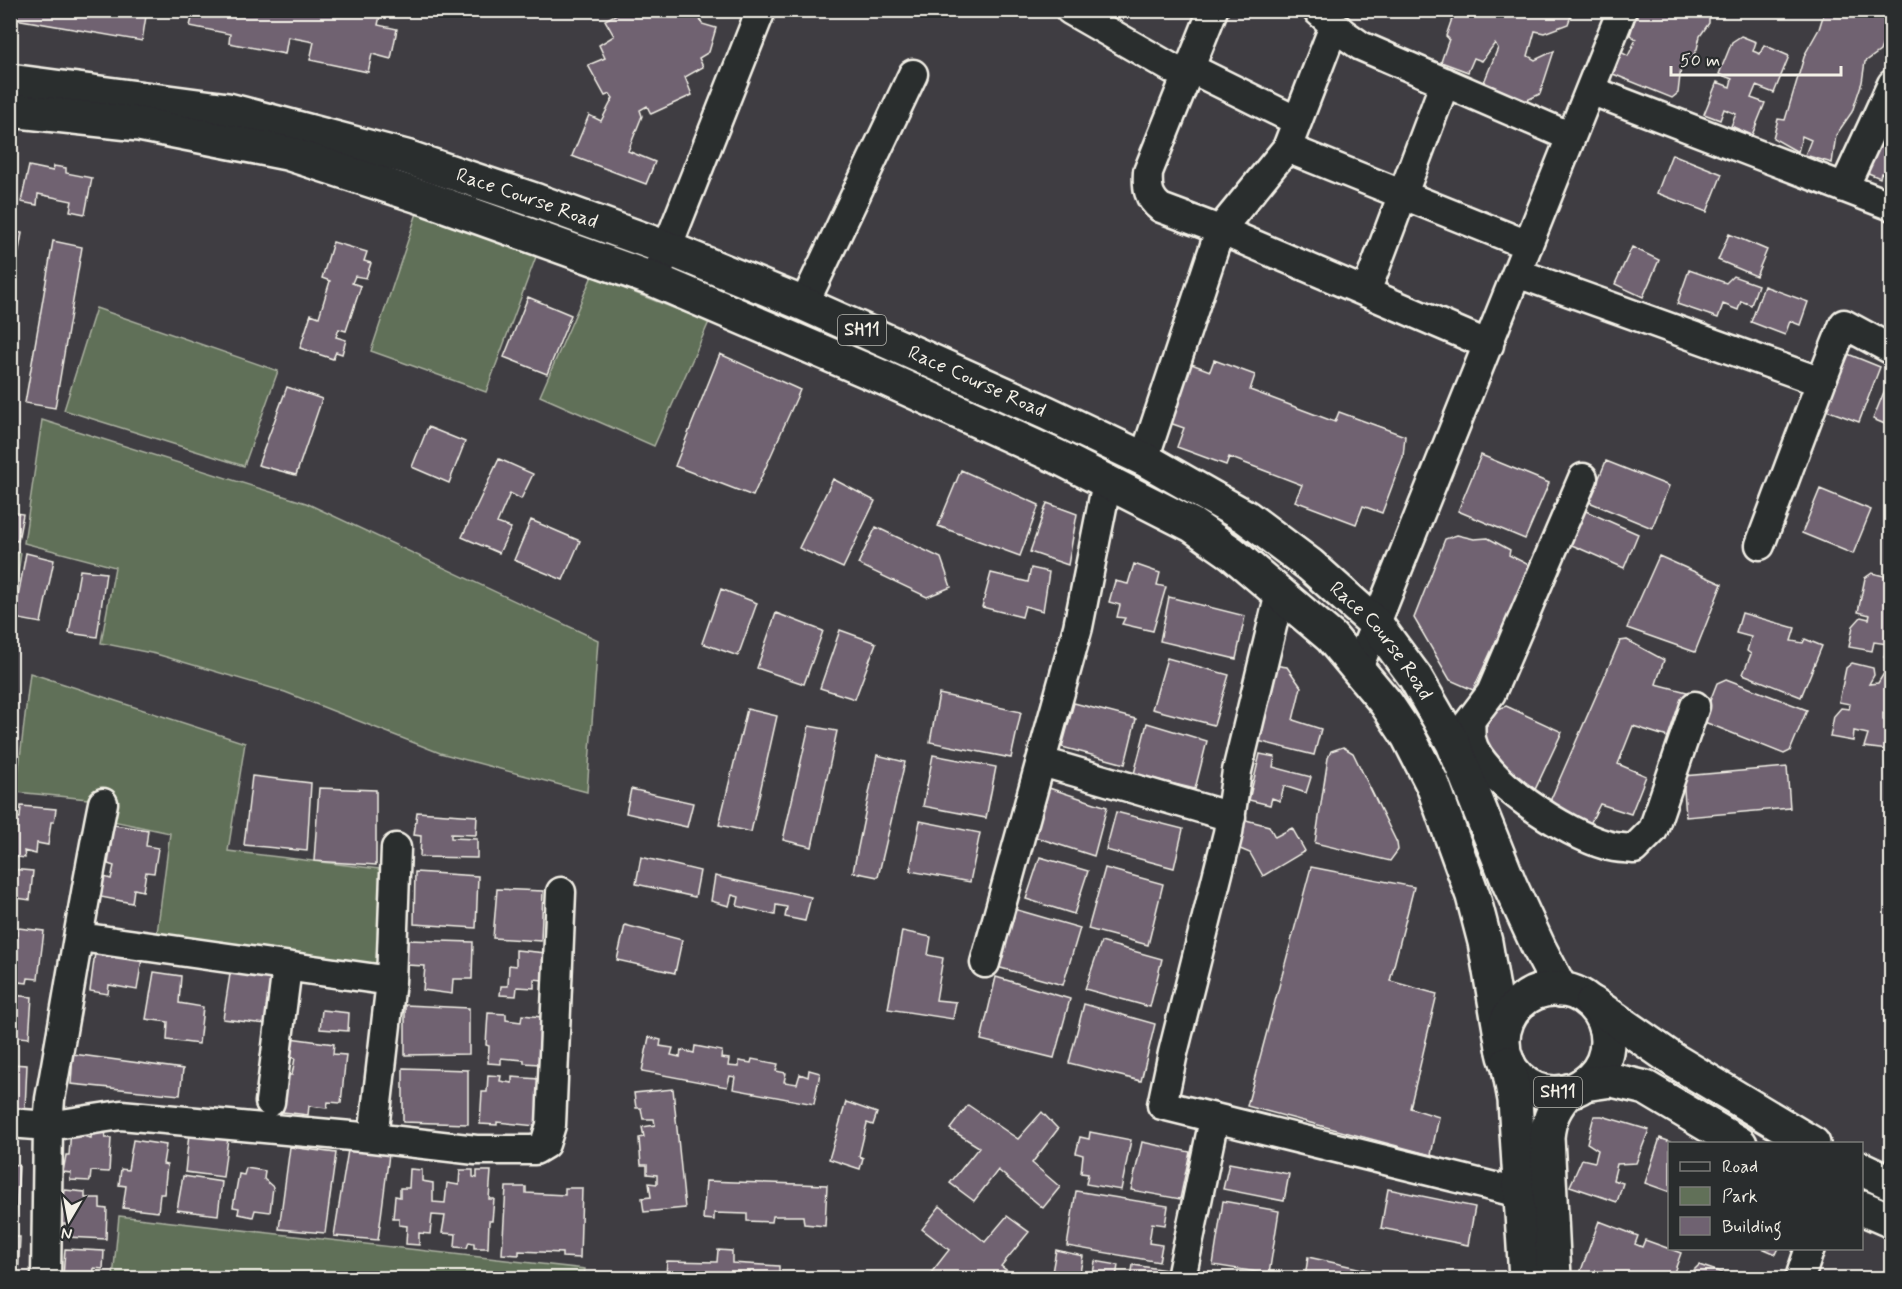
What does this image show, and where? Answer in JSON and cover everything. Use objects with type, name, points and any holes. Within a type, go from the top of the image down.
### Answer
[{"type":"main road","name":"Race Course Road","points":[[10,81],[228,110],[406,157],[537,201],[667,248],[804,304],[1144,459],[1246,517],[1310,565],[1376,624],[1414,677],[1462,732],[1510,885],[1539,948],[1572,994]]},
{"type":"main road","name":"Race Course Road","points":[[10,110],[140,124],[287,153],[428,199],[655,280],[886,379],[1060,458],[1192,525],[1232,553],[1331,637],[1386,703],[1408,736],[1433,785],[1473,896],[1485,942],[1506,1055]]},
{"type":"main road","points":[[1554,1278],[1533,1161],[1515,1100],[1506,1055],[1504,1030],[1510,1014],[1522,1001],[1536,993],[1553,989],[1572,994]]},
{"type":"main road","name":"SH11","points":[[1572,994],[1597,1010],[1605,1025],[1607,1042],[1605,1058],[1596,1073],[1576,1088]]},
{"type":"main road","name":"SH11","points":[[1572,994],[1675,1061],[1811,1142]]},
{"type":"main road","name":"SH11","points":[[1506,1055],[1518,1078],[1533,1088],[1550,1092],[1612,1080],[1646,1088],[1738,1142]]},
{"type":"main road","points":[[1526,1278],[1519,1193],[1556,1104],[1576,1088]]},
{"type":"main road","points":[[1863,1168],[1892,1183]]},
{"type":"main road","points":[[1863,1208],[1892,1221]]},
{"type":"street","points":[[655,280],[761,10]]},
{"type":"street","points":[[1070,10],[1189,72],[1297,121]]},
{"type":"street","points":[[1213,10],[1148,172],[1147,187],[1154,202],[1161,208],[1220,230],[1489,345]]},
{"type":"street","points":[[1358,668],[1622,10]]},
{"type":"street","points":[[1144,459],[1220,230],[1287,148],[1297,121],[1326,18],[1361,46],[1571,138]]},
{"type":"street","points":[[804,304],[913,74]]},
{"type":"street","points":[[1366,292],[1445,82]]},
{"type":"street","points":[[1844,188],[1892,84]]},
{"type":"street","points":[[1590,90],[1892,206]]},
{"type":"street","points":[[1287,148],[1528,245]]},
{"type":"street","points":[[1517,273],[1821,382]]},
{"type":"street","points":[[1760,545],[1844,324],[1892,350]]},
{"type":"street","points":[[1583,478],[1491,693],[1462,732],[1472,741],[1485,765],[1523,801],[1582,836],[1607,846],[1634,849],[1653,830],[1695,706]]},
{"type":"street","points":[[985,963],[1078,627],[1107,482]]},
{"type":"street","points":[[1280,593],[1237,771],[1231,817],[1162,1105],[1519,1193]]},
{"type":"street","points":[[1042,762],[1231,817]]},
{"type":"street","points":[[46,1278],[50,1099],[103,803]]},
{"type":"street","points":[[373,1138],[391,981],[396,848]]},
{"type":"street","points":[[10,1123],[48,1126],[121,1115],[373,1138],[476,1150],[535,1150],[545,1144],[551,1125],[561,892]]},
{"type":"street","points":[[80,937],[391,981]]},
{"type":"street","points":[[270,1102],[287,967]]},
{"type":"street","points":[[1181,1278],[1214,1119]]},
{"type":"street","points":[[1800,1278],[1809,1250]]},
{"type":"green space","points":[[419,207],[537,254],[486,392],[371,351]]},
{"type":"green space","points":[[592,276],[709,322],[654,446],[540,396]]},
{"type":"green space","points":[[96,308],[278,371],[244,466],[64,410]]},
{"type":"green space","points":[[42,420],[306,503],[598,640],[587,792],[440,753],[285,692],[156,654],[101,643],[115,567],[24,543]]},
{"type":"green space","points":[[10,551],[21,553],[11,618]]},
{"type":"green space","points":[[30,673],[245,743],[228,851],[388,870],[383,972],[156,941],[170,833],[108,820],[109,801],[16,792]]},
{"type":"green space","points":[[119,1216],[585,1269],[584,1278],[113,1278]]},
{"type":"building","points":[[10,10],[147,10],[142,41],[10,18]]},
{"type":"building","points":[[194,10],[378,10],[381,11],[378,25],[397,29],[391,59],[372,54],[368,72],[310,60],[314,42],[288,37],[285,54],[229,43],[230,34],[190,26]]},
{"type":"building","points":[[625,10],[686,10],[698,15],[702,24],[716,28],[709,52],[699,58],[703,67],[685,77],[692,95],[651,114],[647,106],[640,110],[642,116],[628,151],[655,162],[646,184],[572,156],[589,115],[601,121],[613,98],[610,94],[605,96],[588,65],[605,58],[599,45],[614,36],[605,20]]},
{"type":"building","points":[[1455,10],[1573,10],[1568,24],[1544,33],[1535,31],[1528,56],[1535,60],[1554,51],[1540,94],[1523,102],[1482,87],[1498,48],[1495,43],[1482,61],[1474,58],[1468,72],[1441,62],[1449,39],[1446,36]]},
{"type":"building","points":[[1638,10],[1709,10],[1709,23],[1700,36],[1697,49],[1690,61],[1681,67],[1678,93],[1672,98],[1613,74],[1621,52],[1628,56],[1636,39],[1630,35]]},
{"type":"building","points":[[1825,10],[1892,10],[1892,20],[1880,51],[1865,62],[1862,82],[1852,112],[1836,135],[1832,163],[1805,155],[1811,140],[1802,136],[1798,152],[1773,138],[1778,119],[1785,120],[1805,54],[1819,29]]},
{"type":"building","points":[[1741,36],[1756,42],[1753,51],[1760,54],[1764,45],[1789,56],[1774,93],[1756,86],[1751,98],[1765,103],[1752,135],[1731,126],[1736,114],[1724,109],[1720,120],[1704,114],[1717,82],[1730,87],[1732,79],[1719,74],[1732,42]]},
{"type":"building","points":[[1892,127],[1892,171],[1888,175],[1881,173],[1880,178],[1866,172],[1876,135]]},
{"type":"building","points":[[1672,154],[1722,174],[1707,212],[1657,193]]},
{"type":"building","points":[[29,166],[53,171],[54,166],[66,168],[66,173],[92,178],[85,214],[70,211],[72,201],[38,194],[37,205],[21,202]]},
{"type":"building","points":[[10,231],[22,233],[10,300]]},
{"type":"building","points":[[1729,234],[1767,250],[1756,276],[1718,260]]},
{"type":"building","points":[[53,241],[82,247],[55,408],[25,403]]},
{"type":"building","points":[[333,242],[367,252],[364,261],[371,263],[366,278],[355,276],[352,283],[361,286],[346,331],[339,329],[336,337],[346,340],[342,354],[336,352],[333,359],[300,348],[311,314],[319,317],[330,281],[322,278]]},
{"type":"building","points":[[1632,247],[1659,260],[1643,297],[1615,284]]},
{"type":"building","points":[[1689,270],[1726,283],[1733,276],[1758,285],[1751,305],[1741,301],[1738,310],[1723,304],[1718,318],[1677,304]]},
{"type":"building","points":[[1764,286],[1808,302],[1800,325],[1790,321],[1785,335],[1751,322]]},
{"type":"building","points":[[528,297],[571,315],[547,374],[504,357]]},
{"type":"building","points":[[1843,352],[1880,367],[1859,422],[1821,408]]},
{"type":"building","points":[[720,354],[800,390],[753,496],[675,466]]},
{"type":"building","points":[[1214,360],[1255,375],[1250,390],[1335,422],[1339,412],[1405,436],[1403,457],[1382,513],[1363,506],[1356,524],[1295,501],[1302,485],[1229,457],[1226,465],[1177,447],[1184,428],[1167,422],[1189,363],[1210,371]]},
{"type":"building","points":[[1892,372],[1892,427],[1873,419]]},
{"type":"building","points":[[287,387],[322,399],[296,475],[258,465]]},
{"type":"building","points":[[428,427],[465,442],[449,483],[412,467]]},
{"type":"building","points":[[1481,455],[1549,483],[1525,539],[1458,511]]},
{"type":"building","points":[[499,459],[533,474],[521,499],[510,493],[497,523],[511,528],[499,553],[462,537]]},
{"type":"building","points":[[1606,461],[1669,486],[1652,528],[1589,502]]},
{"type":"building","points":[[961,470],[1039,505],[1020,556],[938,526]]},
{"type":"building","points":[[833,479],[875,501],[843,568],[799,548]]},
{"type":"building","points":[[1820,489],[1871,510],[1853,554],[1802,533]]},
{"type":"building","points":[[1047,503],[1077,514],[1068,565],[1030,552]]},
{"type":"building","points":[[1579,508],[1638,534],[1624,568],[1565,542]]},
{"type":"building","points":[[10,512],[23,514],[18,541],[10,540]]},
{"type":"building","points":[[531,520],[580,541],[563,580],[514,560]]},
{"type":"building","points":[[876,527],[941,558],[951,587],[927,597],[858,564]]},
{"type":"building","points":[[1457,535],[1474,539],[1488,538],[1510,550],[1509,555],[1531,566],[1473,690],[1450,680],[1414,618],[1445,539]]},
{"type":"building","points":[[26,553],[54,560],[41,623],[14,618]]},
{"type":"building","points":[[1659,556],[1722,584],[1695,652],[1627,628]]},
{"type":"building","points":[[1134,564],[1160,573],[1157,585],[1166,587],[1153,631],[1122,624],[1125,618],[1117,617],[1120,605],[1109,602],[1115,581],[1128,584]]},
{"type":"building","points":[[1031,568],[1049,572],[1043,611],[1025,606],[1022,617],[982,607],[991,573],[1028,582]]},
{"type":"building","points":[[80,570],[106,573],[97,637],[69,633]]},
{"type":"building","points":[[1872,573],[1892,578],[1892,588],[1888,594],[1892,594],[1892,658],[1884,657],[1888,644],[1874,642],[1872,651],[1849,647],[1853,626],[1861,617],[1869,619],[1870,615],[1858,612],[1865,578]]},
{"type":"building","points":[[721,589],[757,603],[738,656],[702,643]]},
{"type":"building","points":[[1169,597],[1245,616],[1236,659],[1160,641]]},
{"type":"building","points":[[776,613],[823,631],[804,684],[757,668]]},
{"type":"building","points":[[1742,613],[1795,628],[1791,641],[1803,643],[1805,639],[1822,646],[1801,697],[1743,674],[1751,654],[1747,651],[1751,637],[1736,633]]},
{"type":"building","points":[[840,630],[876,643],[855,699],[820,688]]},
{"type":"building","points":[[1627,640],[1664,660],[1656,684],[1687,692],[1668,737],[1633,726],[1618,764],[1646,776],[1631,814],[1600,804],[1589,826],[1547,808],[1620,641]]},
{"type":"building","points":[[1167,658],[1229,675],[1214,725],[1152,709]]},
{"type":"building","points":[[1852,663],[1873,668],[1874,675],[1869,684],[1878,683],[1886,670],[1892,671],[1892,713],[1883,713],[1883,720],[1892,722],[1892,736],[1888,750],[1864,747],[1868,734],[1854,731],[1853,741],[1830,737],[1834,716],[1841,708],[1849,709],[1850,704],[1839,702],[1846,668]]},
{"type":"building","points":[[1273,665],[1287,667],[1301,687],[1293,720],[1321,729],[1314,755],[1254,740]]},
{"type":"building","points":[[1726,679],[1807,710],[1790,751],[1784,754],[1702,721],[1717,683]]},
{"type":"building","points":[[939,694],[1021,712],[1011,758],[930,742]]},
{"type":"building","points":[[1074,703],[1136,719],[1125,764],[1062,747]]},
{"type":"building","points":[[1506,706],[1562,732],[1532,796],[1483,738],[1491,712]]},
{"type":"building","points":[[747,709],[777,716],[751,832],[719,825]]},
{"type":"building","points":[[1147,723],[1207,741],[1195,789],[1134,774]]},
{"type":"building","points":[[809,726],[837,731],[812,847],[783,840]]},
{"type":"building","points":[[1343,747],[1353,753],[1397,843],[1398,850],[1390,861],[1315,843],[1328,758],[1331,751]]},
{"type":"building","points":[[1260,754],[1275,757],[1273,767],[1311,777],[1306,793],[1284,786],[1280,801],[1272,798],[1270,805],[1249,800]]},
{"type":"building","points":[[877,755],[905,762],[878,877],[853,872]]},
{"type":"building","points":[[933,755],[996,767],[986,818],[923,806]]},
{"type":"building","points":[[1787,767],[1790,808],[1686,817],[1683,776]]},
{"type":"building","points":[[252,776],[311,783],[307,851],[244,845]]},
{"type":"building","points":[[1046,787],[1107,807],[1094,856],[1032,836]]},
{"type":"building","points":[[319,788],[376,790],[376,865],[314,861]]},
{"type":"building","points":[[631,789],[693,803],[687,827],[626,813]]},
{"type":"building","points":[[21,806],[56,809],[54,822],[51,822],[48,845],[37,843],[36,854],[24,851],[25,858],[10,856],[10,808],[13,809],[13,817],[20,818]]},
{"type":"building","points":[[417,812],[477,816],[476,835],[451,834],[451,838],[477,839],[477,858],[420,857],[421,836],[414,835]]},
{"type":"building","points":[[1116,812],[1183,829],[1174,868],[1106,850]]},
{"type":"building","points":[[1242,819],[1269,826],[1275,837],[1292,828],[1305,851],[1263,876],[1250,853],[1233,846]]},
{"type":"building","points":[[920,821],[980,833],[970,882],[910,871]]},
{"type":"building","points":[[107,824],[148,830],[146,846],[158,848],[154,873],[146,872],[143,891],[134,889],[132,903],[101,897],[104,877],[111,879],[114,866],[108,864],[112,839],[106,838]]},
{"type":"building","points":[[641,857],[700,871],[695,897],[636,884]]},
{"type":"building","points":[[1040,857],[1088,871],[1074,914],[1026,899]]},
{"type":"building","points":[[1311,867],[1414,887],[1390,981],[1437,994],[1410,1108],[1439,1117],[1431,1155],[1247,1106]]},
{"type":"building","points":[[1105,868],[1163,884],[1148,945],[1088,929]]},
{"type":"building","points":[[10,869],[33,871],[30,900],[10,897]]},
{"type":"building","points":[[415,872],[478,876],[476,928],[414,924]]},
{"type":"building","points":[[715,876],[811,897],[805,921],[785,917],[787,907],[776,905],[775,915],[737,906],[739,897],[732,895],[729,906],[711,901]]},
{"type":"building","points":[[497,889],[543,891],[541,941],[493,938]]},
{"type":"building","points":[[1014,909],[1080,928],[1063,985],[997,967]]},
{"type":"building","points":[[625,925],[682,940],[675,973],[617,960]]},
{"type":"building","points":[[18,928],[44,931],[38,979],[28,978],[27,983],[10,981],[10,939],[17,940]]},
{"type":"building","points":[[902,931],[931,937],[928,955],[943,958],[936,1000],[956,1002],[953,1019],[888,1009]]},
{"type":"building","points":[[407,940],[473,942],[472,979],[453,979],[452,994],[423,990],[425,966],[406,965]]},
{"type":"building","points":[[1101,942],[1162,959],[1150,1007],[1085,989]]},
{"type":"building","points":[[96,945],[143,952],[137,990],[109,985],[108,994],[90,991]]},
{"type":"building","points":[[516,950],[546,953],[543,980],[534,979],[534,988],[517,987],[516,996],[500,995],[501,986],[508,986],[509,965],[516,966]]},
{"type":"building","points":[[231,968],[273,974],[266,1024],[223,1019]]},
{"type":"building","points":[[154,972],[181,976],[179,1003],[203,1007],[199,1044],[167,1040],[168,1022],[146,1019]]},
{"type":"building","points":[[996,977],[1070,999],[1054,1058],[981,1040]]},
{"type":"building","points":[[10,995],[32,997],[29,1038],[10,1036]]},
{"type":"building","points":[[1084,1004],[1155,1024],[1141,1081],[1069,1063]]},
{"type":"building","points":[[405,1005],[469,1008],[469,1054],[405,1055]]},
{"type":"building","points":[[322,1010],[349,1013],[348,1031],[320,1029]]},
{"type":"building","points":[[488,1013],[506,1014],[506,1020],[521,1022],[522,1015],[542,1017],[539,1064],[501,1058],[501,1064],[488,1063],[489,1046],[486,1045]]},
{"type":"building","points":[[649,1037],[661,1040],[660,1046],[673,1048],[671,1055],[680,1057],[681,1050],[694,1053],[695,1046],[722,1051],[721,1058],[729,1059],[728,1066],[739,1067],[739,1061],[751,1063],[752,1059],[778,1064],[776,1071],[786,1073],[784,1082],[797,1084],[800,1074],[808,1077],[809,1070],[820,1073],[814,1104],[733,1089],[735,1077],[730,1076],[727,1087],[642,1071]]},
{"type":"building","points":[[290,1038],[334,1044],[333,1054],[346,1055],[341,1103],[328,1102],[327,1108],[309,1106],[308,1115],[283,1112],[286,1075],[292,1075],[295,1058],[288,1057]]},
{"type":"building","points":[[73,1054],[183,1069],[180,1095],[71,1084]]},
{"type":"building","points":[[10,1064],[27,1065],[25,1109],[10,1107]]},
{"type":"building","points":[[403,1068],[468,1070],[468,1124],[403,1122]]},
{"type":"building","points":[[488,1075],[501,1076],[500,1081],[512,1083],[512,1077],[539,1079],[536,1126],[497,1122],[497,1125],[480,1124],[482,1092],[487,1092]]},
{"type":"building","points":[[673,1089],[685,1208],[644,1212],[642,1198],[651,1197],[649,1183],[657,1184],[657,1175],[647,1174],[647,1165],[641,1165],[639,1138],[644,1137],[642,1127],[655,1125],[654,1119],[643,1119],[641,1108],[636,1108],[634,1093]]},
{"type":"building","points":[[846,1102],[877,1113],[873,1125],[867,1123],[859,1156],[863,1158],[860,1169],[829,1159]]},
{"type":"building","points":[[968,1105],[1018,1139],[1042,1112],[1058,1129],[1032,1163],[1060,1187],[1043,1208],[998,1170],[974,1201],[950,1183],[979,1147],[950,1129]]},
{"type":"building","points":[[1594,1116],[1602,1116],[1649,1130],[1636,1163],[1617,1164],[1613,1180],[1623,1183],[1617,1202],[1570,1186],[1582,1159],[1595,1162],[1598,1150],[1587,1143]]},
{"type":"building","points":[[71,1130],[88,1131],[86,1137],[91,1138],[92,1131],[106,1131],[105,1138],[111,1138],[109,1172],[91,1171],[90,1181],[70,1180],[71,1173],[63,1172],[66,1155],[69,1155]]},
{"type":"building","points":[[1090,1132],[1131,1140],[1121,1190],[1086,1184],[1088,1174],[1081,1173],[1083,1155],[1076,1153],[1080,1137],[1089,1139]]},
{"type":"building","points":[[189,1134],[228,1138],[223,1177],[185,1172]]},
{"type":"building","points":[[1660,1138],[1671,1142],[1668,1142],[1668,1191],[1645,1183]]},
{"type":"building","points":[[133,1140],[166,1145],[163,1164],[167,1165],[164,1194],[160,1194],[158,1212],[123,1208],[126,1186],[119,1185],[121,1169],[128,1170]]},
{"type":"building","points":[[1142,1142],[1190,1152],[1180,1199],[1131,1190]]},
{"type":"building","points":[[290,1147],[336,1153],[325,1233],[279,1229]]},
{"type":"building","points":[[348,1150],[389,1154],[378,1240],[334,1236]]},
{"type":"building","points":[[1229,1163],[1289,1174],[1284,1201],[1223,1189]]},
{"type":"building","points":[[10,1164],[19,1165],[16,1220],[10,1220]]},
{"type":"building","points":[[246,1168],[265,1171],[264,1179],[273,1187],[270,1212],[255,1210],[253,1217],[238,1214],[239,1208],[233,1207],[239,1174],[244,1175]]},
{"type":"building","points":[[410,1169],[422,1170],[422,1181],[433,1183],[433,1202],[445,1203],[447,1183],[459,1185],[460,1170],[473,1170],[473,1177],[477,1178],[477,1171],[491,1171],[489,1199],[494,1199],[492,1221],[489,1221],[488,1248],[474,1248],[474,1243],[469,1242],[467,1248],[455,1247],[456,1234],[442,1233],[445,1216],[432,1215],[430,1234],[419,1233],[419,1245],[406,1244],[407,1226],[399,1225],[399,1218],[393,1218],[395,1196],[400,1197],[400,1188],[409,1188]]},
{"type":"building","points":[[183,1176],[222,1182],[218,1215],[177,1210]]},
{"type":"building","points":[[706,1181],[827,1185],[825,1226],[804,1224],[803,1216],[773,1216],[772,1222],[747,1221],[747,1214],[714,1213],[714,1220],[703,1219]]},
{"type":"building","points":[[506,1187],[526,1187],[526,1193],[565,1195],[565,1188],[582,1188],[580,1258],[562,1257],[562,1253],[519,1251],[519,1255],[502,1254]]},
{"type":"building","points":[[1388,1189],[1475,1207],[1468,1245],[1381,1228]]},
{"type":"building","points":[[65,1190],[85,1192],[85,1198],[100,1198],[100,1208],[107,1209],[106,1239],[67,1237],[68,1224],[58,1224],[60,1198],[64,1198]]},
{"type":"building","points":[[1076,1191],[1168,1206],[1165,1225],[1152,1223],[1149,1243],[1162,1245],[1159,1262],[1067,1246]]},
{"type":"building","points":[[1223,1201],[1279,1211],[1269,1274],[1213,1265]]},
{"type":"building","points":[[940,1206],[985,1242],[1007,1216],[1029,1232],[1001,1266],[1017,1278],[972,1278],[967,1274],[964,1278],[927,1278],[949,1250],[922,1229]]},
{"type":"building","points":[[1599,1221],[1638,1236],[1635,1244],[1642,1247],[1645,1240],[1681,1253],[1672,1278],[1586,1278],[1579,1276]]},
{"type":"building","points":[[10,1237],[20,1237],[18,1278],[10,1278]]},
{"type":"building","points":[[65,1249],[104,1251],[103,1269],[94,1268],[93,1278],[63,1278]]},
{"type":"building","points":[[718,1250],[732,1251],[732,1263],[779,1266],[779,1278],[655,1278],[655,1275],[666,1276],[667,1261],[717,1262]]},
{"type":"building","points":[[1056,1250],[1083,1256],[1080,1272],[1093,1274],[1095,1261],[1118,1265],[1116,1278],[1051,1278]]},
{"type":"building","points":[[1767,1250],[1778,1250],[1776,1254]]},
{"type":"building","points":[[1308,1257],[1403,1278],[1305,1278]]},
{"type":"building","points":[[1133,1265],[1166,1270],[1165,1278],[1131,1278]]},
{"type":"building","points":[[1699,1265],[1737,1278],[1691,1278]]}]
